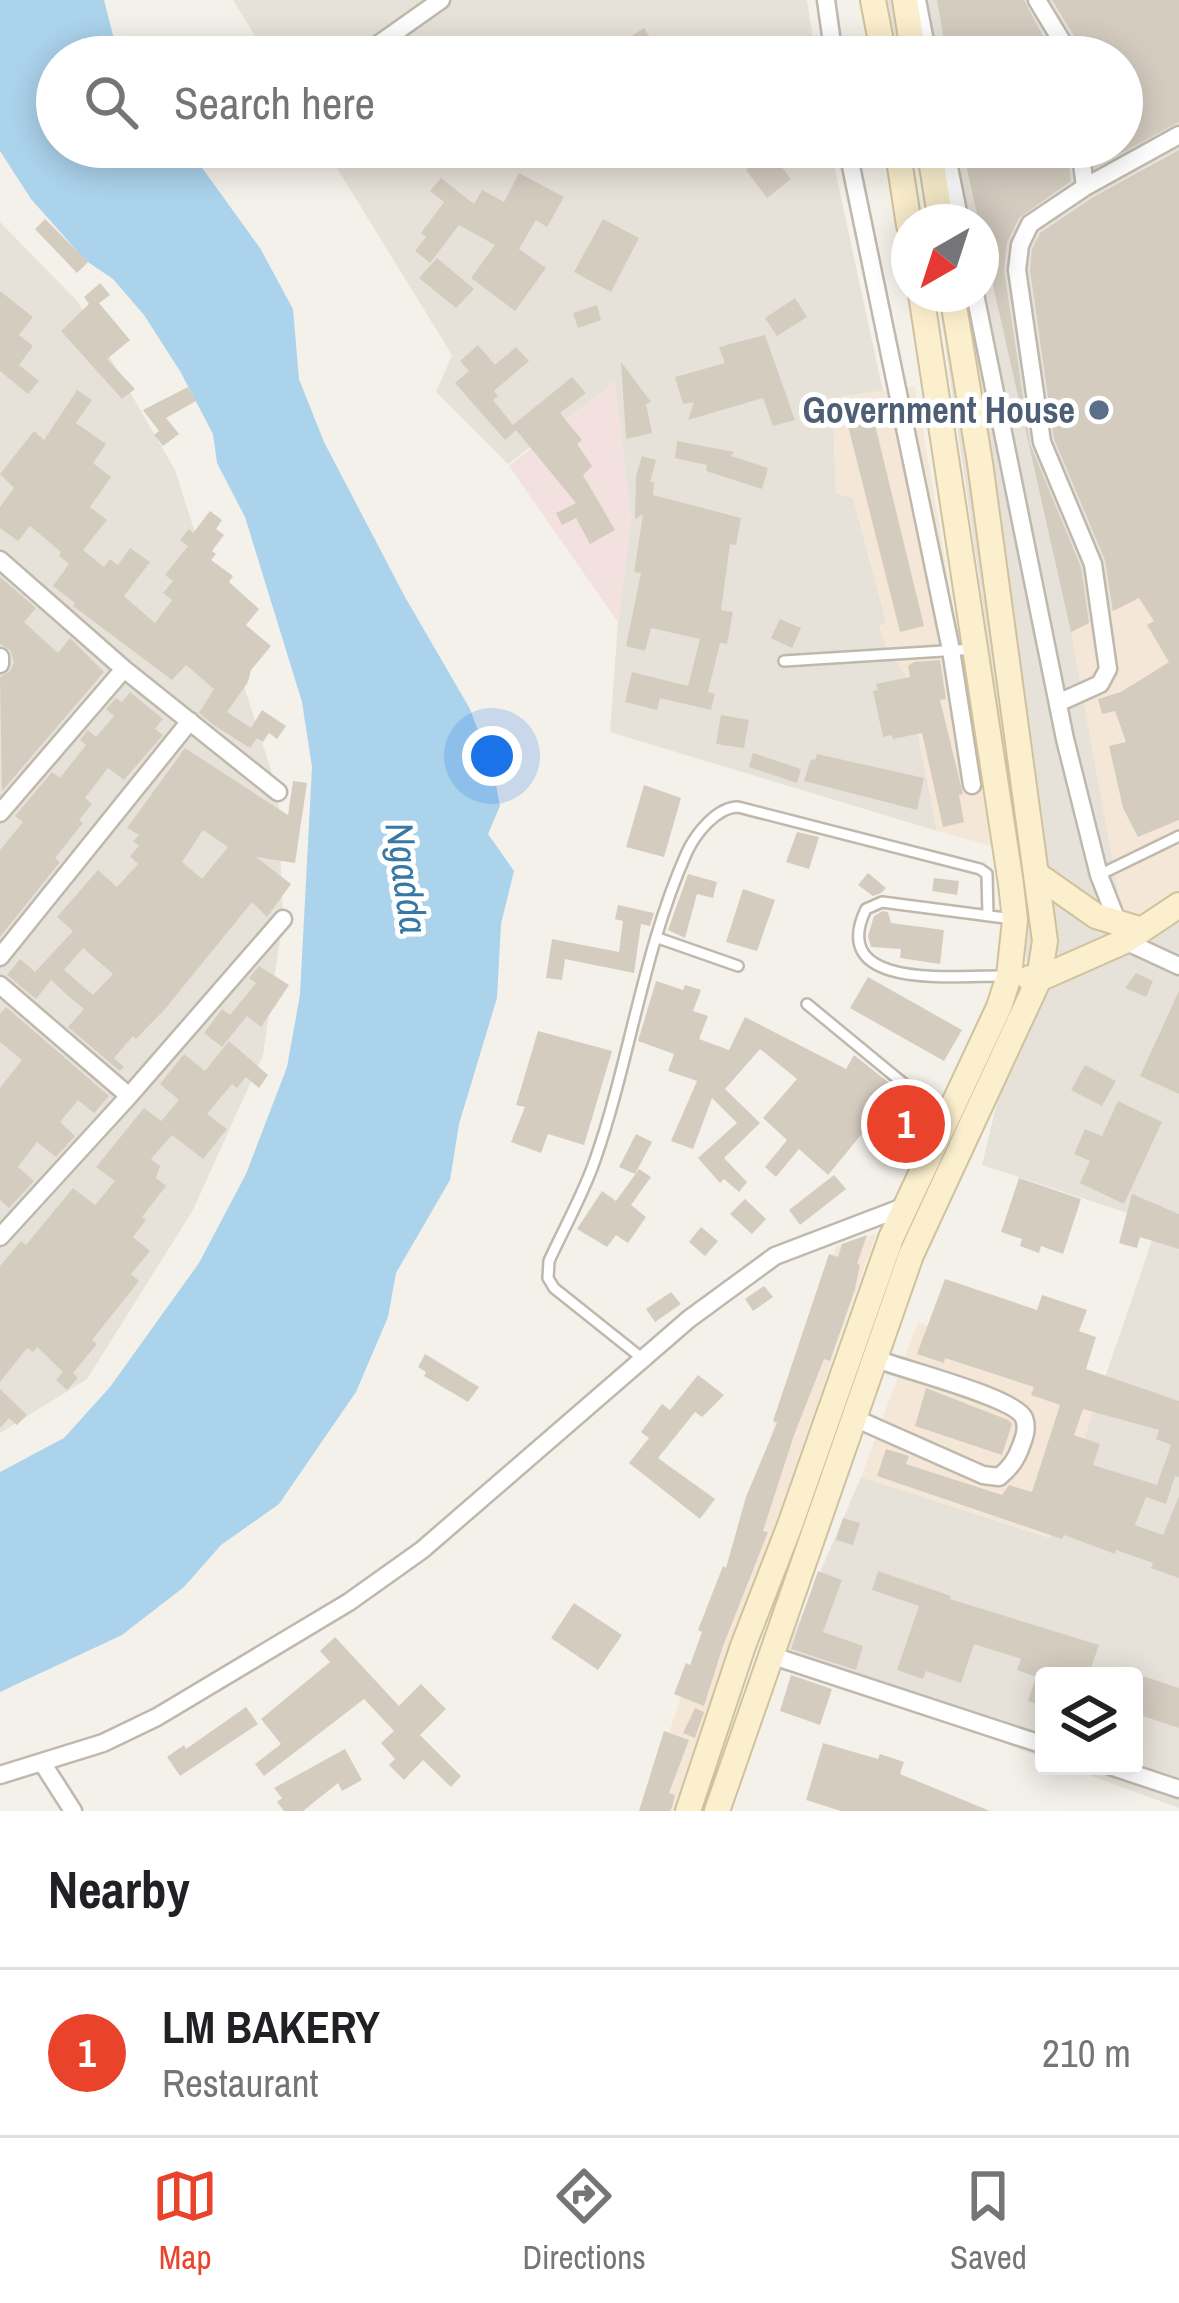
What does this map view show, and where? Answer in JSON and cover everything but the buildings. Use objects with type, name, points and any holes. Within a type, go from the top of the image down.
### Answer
[{"type":"main road","points":[[873,0],[880,36]]},
{"type":"main road","points":[[905,0],[911,36]]},
{"type":"main road","points":[[900,168],[906,204]]},
{"type":"main road","points":[[932,168],[938,204]]},
{"type":"main road","points":[[688,1811],[743,1646],[906,1206],[1009,976],[1015,920],[963,650],[923,312]]},
{"type":"main road","points":[[717,1811],[910,1255],[1039,979],[1045,941],[955,312]]},
{"type":"main road","points":[[1036,874],[1076,904],[1128,931]]},
{"type":"main road","points":[[1009,976],[1039,979],[1179,905]]},
{"type":"street","points":[[390,36],[441,0]]},
{"type":"street","points":[[826,0],[831,36]]},
{"type":"street","points":[[917,0],[924,36]]},
{"type":"street","points":[[1037,0],[1059,36]]},
{"type":"street","points":[[1143,155],[1179,135]]},
{"type":"street","points":[[852,168],[963,650],[972,785]]},
{"type":"street","points":[[949,168],[956,204]]},
{"type":"street","points":[[1083,168],[1085,187]]},
{"type":"street","points":[[1058,703],[1100,684],[1108,669],[1093,564],[1042,442],[1017,270],[1020,245],[1030,224],[1119,168]]},
{"type":"street","points":[[980,312],[1058,703],[1099,874],[1128,931],[1179,966]]},
{"type":"street","points":[[0,560],[124,669],[278,792]]},
{"type":"street","points":[[0,813],[124,669]]},
{"type":"street","points":[[0,957],[190,721]]},
{"type":"street","points":[[4,1225],[129,1096],[283,919]]},
{"type":"street","points":[[0,985],[129,1096]]},
{"type":"street","points":[[0,1775],[43,1764],[157,1717],[349,1602],[422,1550],[644,1359],[775,1256],[906,1206]]},
{"type":"street","points":[[852,1418],[983,1475],[999,1477],[1018,1454],[1026,1431],[1018,1410],[874,1358]]},
{"type":"street","points":[[770,1655],[1035,1741]]},
{"type":"street","points":[[43,1764],[74,1811]]},
{"type":"street","points":[[1137,1775],[1179,1789]]},
{"type":"lane","points":[[784,662],[963,650]]},
{"type":"lane","points":[[644,1359],[554,1288],[548,1278],[549,1261],[594,1162],[688,848],[725,807],[980,869],[987,874],[988,916]]},
{"type":"lane","points":[[1099,874],[1179,836]]},
{"type":"lane","points":[[1009,976],[907,975],[882,970],[863,952],[858,925],[866,909],[882,902],[1015,920]]},
{"type":"lane","points":[[658,938],[738,966]]},
{"type":"lane","points":[[807,1004],[947,1119]]},
{"type":"shaded area","points":[[233,0],[807,0],[813,36],[255,36]]},
{"type":"shaded area","points":[[887,0],[1179,0],[1179,1808],[1089,1775],[1143,1775],[1143,1667],[1035,1667],[1035,1755],[782,1661],[861,1477],[1050,1538],[1158,1223],[982,1165],[1027,978],[1023,881],[941,312],[999,312],[999,204],[924,204],[918,168],[1143,168],[1143,36],[895,36]]},
{"type":"shaded area","points":[[337,168],[835,168],[883,391],[840,397],[833,411],[836,493],[853,498],[886,621],[880,627],[886,646],[906,673],[937,831],[610,732],[631,518],[615,382],[508,464],[436,392],[452,355]]},
{"type":"shaded area","points":[[0,222],[78,302],[175,470],[278,792],[283,919],[263,1055],[193,1210],[87,1379],[0,1433]]},
{"type":"shaded area","points":[[615,381],[631,518],[618,622],[509,466]]},
{"type":"shaded area","points":[[915,386],[992,846],[937,831],[907,677],[886,646],[880,626],[886,621],[853,498],[836,493],[833,411],[839,397]]},
{"type":"shaded area","points":[[1166,584],[1179,606],[1179,896],[1137,918],[1121,909],[1071,632]]},
{"type":"shaded area","points":[[876,1234],[676,1811],[642,1811],[836,1246]]},
{"type":"shaded area","points":[[918,1322],[1102,1386],[1050,1538],[861,1477]]},
{"type":"water","name":"Ngadda","points":[[0,0],[104,0],[113,36],[36,36],[36,168],[202,168],[260,248],[293,309],[299,379],[324,442],[470,709],[494,774],[500,806],[488,834],[514,871],[501,924],[497,998],[459,1124],[450,1180],[396,1273],[388,1317],[356,1392],[279,1504],[221,1545],[184,1587],[122,1635],[0,1692],[0,1472],[64,1438],[110,1387],[199,1263],[246,1174],[287,1067],[300,995],[312,767],[302,702],[245,517],[217,463],[213,434],[144,315],[113,279],[85,260],[31,199],[0,151]]},
{"type":"place","name":"Government House","points":[[1099,410]]},
{"type":"place","name":"LM BAKERY","points":[[906,1124]]}]
